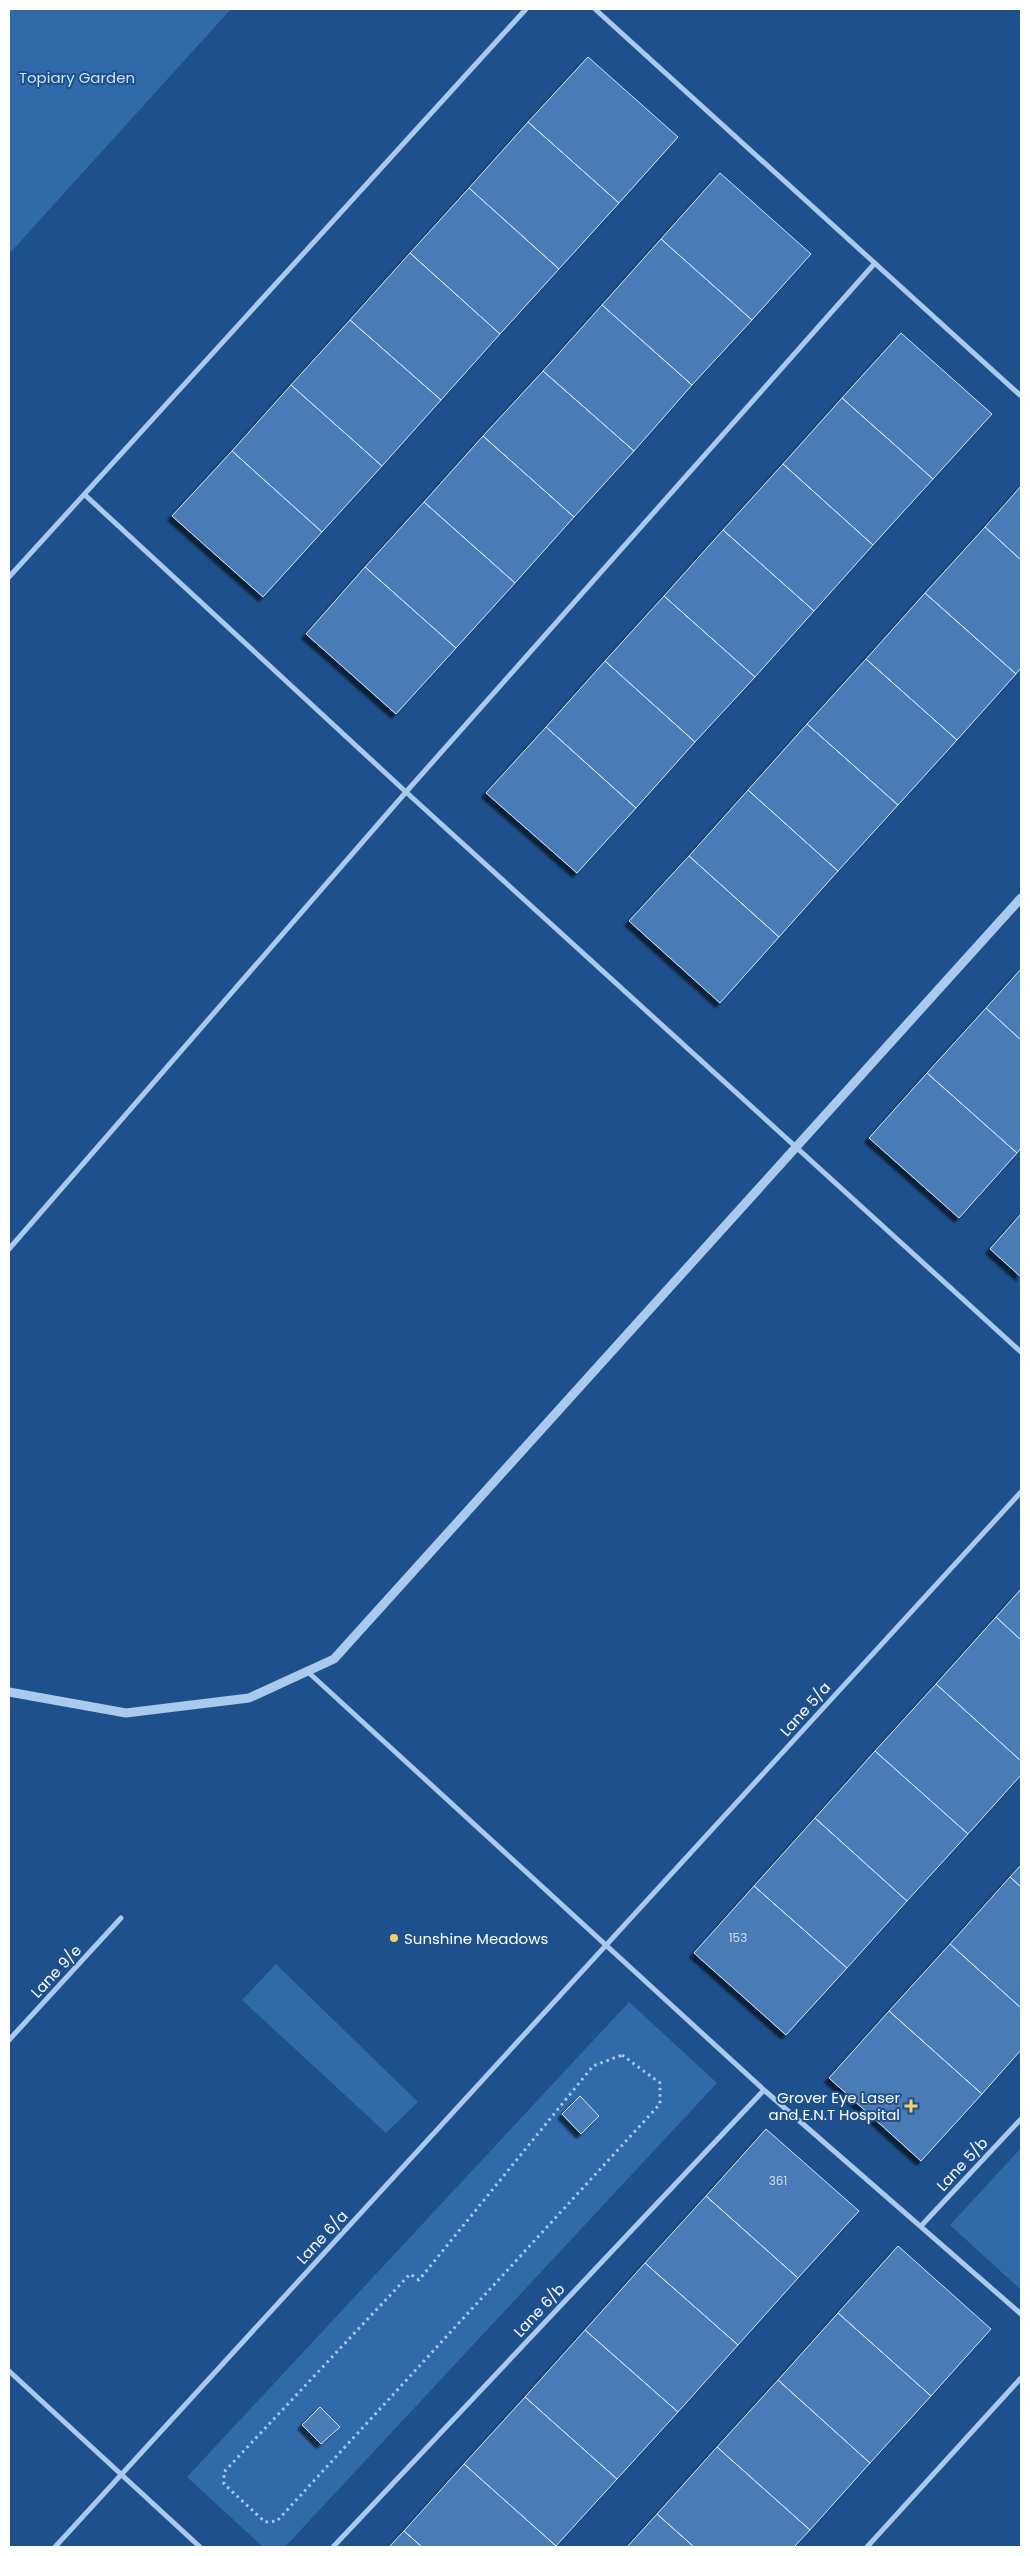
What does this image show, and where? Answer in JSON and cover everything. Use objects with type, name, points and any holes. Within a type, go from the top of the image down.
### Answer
[{"type":"street","points":[[9,577],[526,9]]},
{"type":"street","points":[[595,9],[1021,396]]},
{"type":"street","points":[[9,1249],[406,792],[875,263]]},
{"type":"street","points":[[85,495],[406,792],[797,1146],[1021,1352]]},
{"type":"street","points":[[9,1692],[126,1713],[249,1698],[334,1659],[1021,898]]},
{"type":"street","name":"Lane 5/a","points":[[607,1944],[1021,1492]]},
{"type":"street","points":[[307,1671],[607,1944],[764,2090],[1021,2314]]},
{"type":"street","name":"Lane 9/e","points":[[9,2040],[121,1918]]},
{"type":"street","name":"Lane 6/a","points":[[54,2547],[607,1944]]},
{"type":"street","name":"Lane 6/b","points":[[333,2547],[764,2090]]},
{"type":"street","name":"Lane 5/b","points":[[921,2226],[1021,2119]]},
{"type":"street","points":[[9,2371],[200,2547]]},
{"type":"street","points":[[867,2547],[1021,2378]]},
{"type":"path","points":[[622,2055],[660,2082],[660,2104],[277,2521],[265,2522],[224,2484],[224,2472],[410,2274],[419,2280],[593,2066],[622,2055]]},
{"type":"green space","name":"Topiary Garden","points":[[9,9],[231,9],[9,254]]},
{"type":"green space","points":[[276,1964],[418,2102],[386,2133],[242,2000]]},
{"type":"green space","points":[[629,2002],[717,2083],[285,2547],[263,2547],[187,2477]]},
{"type":"green space","points":[[1021,2148],[1021,2290],[950,2225]]},
{"type":"building","points":[[588,57],[678,137],[619,203],[528,122]]},
{"type":"building","points":[[528,122],[619,203],[559,269],[469,188]]},
{"type":"building","points":[[720,173],[811,254],[752,320],[661,239]]},
{"type":"building","points":[[469,188],[559,269],[500,334],[410,253]]},
{"type":"building","points":[[661,239],[752,320],[692,385],[602,305]]},
{"type":"building","points":[[410,253],[500,334],[441,400],[350,320]]},
{"type":"building","points":[[602,305],[692,385],[634,451],[543,371]]},
{"type":"building","points":[[350,320],[441,400],[382,466],[291,385]]},
{"type":"building","points":[[901,333],[992,414],[933,479],[842,398]]},
{"type":"building","points":[[543,371],[634,451],[574,517],[483,436]]},
{"type":"building","points":[[291,385],[382,466],[322,532],[232,451]]},
{"type":"building","points":[[842,398],[933,479],[873,545],[783,464]]},
{"type":"building","points":[[483,436],[574,517],[515,583],[424,502]]},
{"type":"building","points":[[232,451],[322,532],[263,597],[172,516]]},
{"type":"building","points":[[783,464],[873,545],[814,611],[723,530]]},
{"type":"building","points":[[1021,486],[1021,560],[985,527]]},
{"type":"building","points":[[424,502],[515,583],[456,648],[365,567]]},
{"type":"building","points":[[985,527],[1021,560],[1021,668],[1016,674],[925,593]]},
{"type":"building","points":[[723,530],[814,611],[755,677],[664,596]]},
{"type":"building","points":[[365,567],[456,648],[396,714],[306,634]]},
{"type":"building","points":[[925,593],[1016,674],[957,740],[866,659]]},
{"type":"building","points":[[664,596],[755,677],[695,742],[605,661]]},
{"type":"building","points":[[866,659],[957,740],[898,805],[807,724]]},
{"type":"building","points":[[605,661],[695,742],[636,808],[546,727]]},
{"type":"building","points":[[807,724],[898,805],[838,871],[748,790]]},
{"type":"building","points":[[546,727],[636,808],[577,873],[486,793]]},
{"type":"building","points":[[748,790],[838,871],[779,937],[689,856]]},
{"type":"building","points":[[689,856],[779,937],[720,1003],[629,921]]},
{"type":"building","points":[[1021,969],[1021,1040],[986,1008]]},
{"type":"building","points":[[986,1008],[1021,1040],[1021,1148],[1017,1153],[927,1073]]},
{"type":"building","points":[[927,1073],[1017,1153],[959,1218],[869,1138]]},
{"type":"building","points":[[1021,1214],[1021,1277],[990,1249]]},
{"type":"building","points":[[1021,1589],[1021,1640],[996,1617]]},
{"type":"building","points":[[996,1617],[1021,1640],[1021,1761],[936,1684]]},
{"type":"building","points":[[936,1684],[1021,1761],[1021,1775],[968,1834],[875,1751]]},
{"type":"building","points":[[875,1751],[968,1834],[907,1901],[815,1818]]},
{"type":"building","points":[[815,1818],[907,1901],[847,1968],[754,1886]]},
{"type":"building","points":[[1021,1865],[1021,1887],[1010,1877]]},
{"type":"building","points":[[1010,1877],[1021,1887],[1021,2008],[950,1944]]},
{"type":"building","points":[[754,1886],[847,1968],[786,2035],[694,1953]]},
{"type":"building","points":[[950,1944],[1021,2008],[1021,2050],[982,2094],[889,2011]]},
{"type":"building","points":[[889,2011],[982,2094],[921,2161],[829,2078]]},
{"type":"building","points":[[580,2096],[599,2116],[581,2134],[562,2114]]},
{"type":"building","points":[[766,2129],[859,2211],[798,2278],[706,2196]]},
{"type":"building","points":[[706,2196],[798,2278],[738,2345],[645,2263]]},
{"type":"building","points":[[898,2246],[991,2329],[931,2396],[838,2313]]},
{"type":"building","points":[[645,2263],[738,2345],[678,2412],[585,2330]]},
{"type":"building","points":[[838,2313],[931,2396],[870,2463],[778,2380]]},
{"type":"building","points":[[585,2330],[678,2412],[617,2479],[525,2397]]},
{"type":"building","points":[[778,2380],[870,2463],[810,2530],[717,2447]]},
{"type":"building","points":[[525,2397],[617,2479],[556,2546],[464,2464]]},
{"type":"building","points":[[320,2407],[340,2427],[321,2444],[302,2425]]},
{"type":"building","points":[[717,2447],[810,2530],[794,2547],[694,2547],[657,2514]]},
{"type":"building","points":[[464,2464],[556,2546],[422,2547],[404,2531]]},
{"type":"building","points":[[657,2514],[694,2547],[627,2547]]},
{"type":"building","points":[[404,2531],[422,2547],[389,2547]]},
{"type":"place","name":"Sunshine Meadows","points":[[394,1938]]},
{"type":"place","name":"Grover Eye Laser and E.N.T Hospital","points":[[911,2106]]}]
